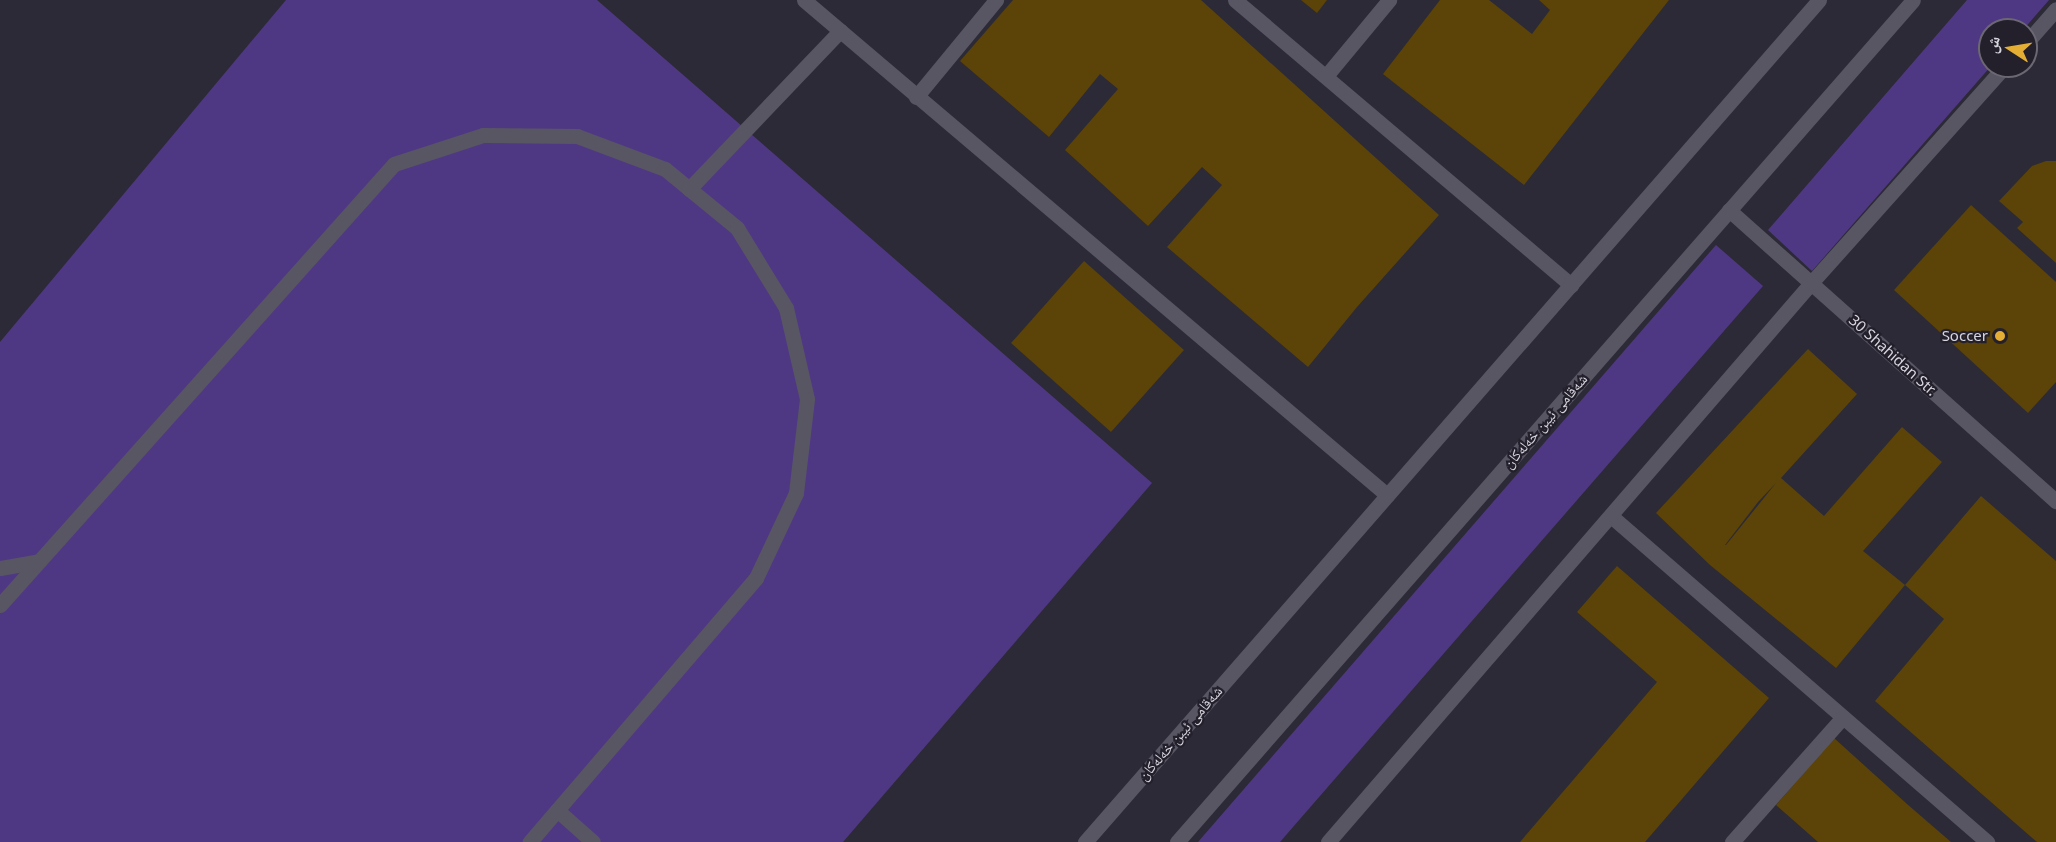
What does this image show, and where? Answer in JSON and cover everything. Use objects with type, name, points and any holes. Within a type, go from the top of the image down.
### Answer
[{"type":"street","points":[[804,0],[1387,495]]},
{"type":"street","points":[[916,97],[996,0]]},
{"type":"street","points":[[1235,0],[1570,285]]},
{"type":"street","points":[[1326,76],[1389,0]]},
{"type":"street","name":"شەقامی ئیبن خەلەکان","points":[[1085,842],[1819,0]]},
{"type":"street","name":"شەقامی ئیبن خەلەکان","points":[[1177,842],[1913,0]]},
{"type":"street","points":[[2038,29],[2056,9]]},
{"type":"street","points":[[689,189],[840,31]]},
{"type":"street","points":[[1328,842],[1811,283],[1994,78]]},
{"type":"street","points":[[0,605],[394,164],[483,135],[577,136],[664,169],[737,228],[786,308],[807,399],[796,493],[756,578],[530,842]]},
{"type":"street","name":"30 Shahidan Str.","points":[[1729,210],[2056,501]]},
{"type":"street","points":[[1611,516],[1987,842]]},
{"type":"street","points":[[0,568],[39,561]]},
{"type":"street","points":[[1732,842],[1843,717]]},
{"type":"street","points":[[556,810],[592,842]]},
{"type":"shaded area","points":[[286,0],[597,0],[1152,483],[843,842],[0,842],[0,342]]},
{"type":"shaded area","points":[[1967,0],[2049,0],[2033,18],[1978,18],[1978,78],[1981,78],[1812,271],[1768,230]]},
{"type":"shaded area","points":[[1716,245],[1763,286],[1280,842],[1198,842]]},
{"type":"building","points":[[1013,0],[1201,0],[1439,215],[1357,307],[1308,367],[1167,247],[1222,185],[1202,167],[1148,226],[1065,150],[1118,89],[1100,74],[1049,137],[960,61]]},
{"type":"building","points":[[1301,0],[1327,0],[1317,13]]},
{"type":"building","points":[[1440,0],[1489,0],[1532,34],[1550,10],[1539,0],[1669,0],[1524,185],[1383,74]]},
{"type":"building","points":[[2046,161],[2056,161],[2056,263],[2017,228],[2023,222],[1999,201],[2032,166]]},
{"type":"building","name":"Soccer","points":[[1971,205],[2056,282],[2056,382],[2028,413],[1894,290]]},
{"type":"building","points":[[1084,261],[1184,350],[1111,432],[1011,343]]},
{"type":"building","points":[[1808,349],[1857,394],[1781,478],[1824,516],[1902,427],[1942,462],[1863,551],[1905,585],[1836,668],[1710,565],[1656,513]],"holes":[[[1776,483],[1726,545],[1758,502]]]},
{"type":"building","points":[[1981,496],[2056,561],[2056,842],[2037,842],[1875,701],[1944,619],[1905,585]]},
{"type":"building","points":[[1617,566],[1769,698],[1645,842],[1520,842],[1657,682],[1577,612]]},
{"type":"building","points":[[1834,738],[1951,842],[1818,842],[1776,805]]},
{"type":"place","name":"Soccer","points":[[2000,336]]}]
